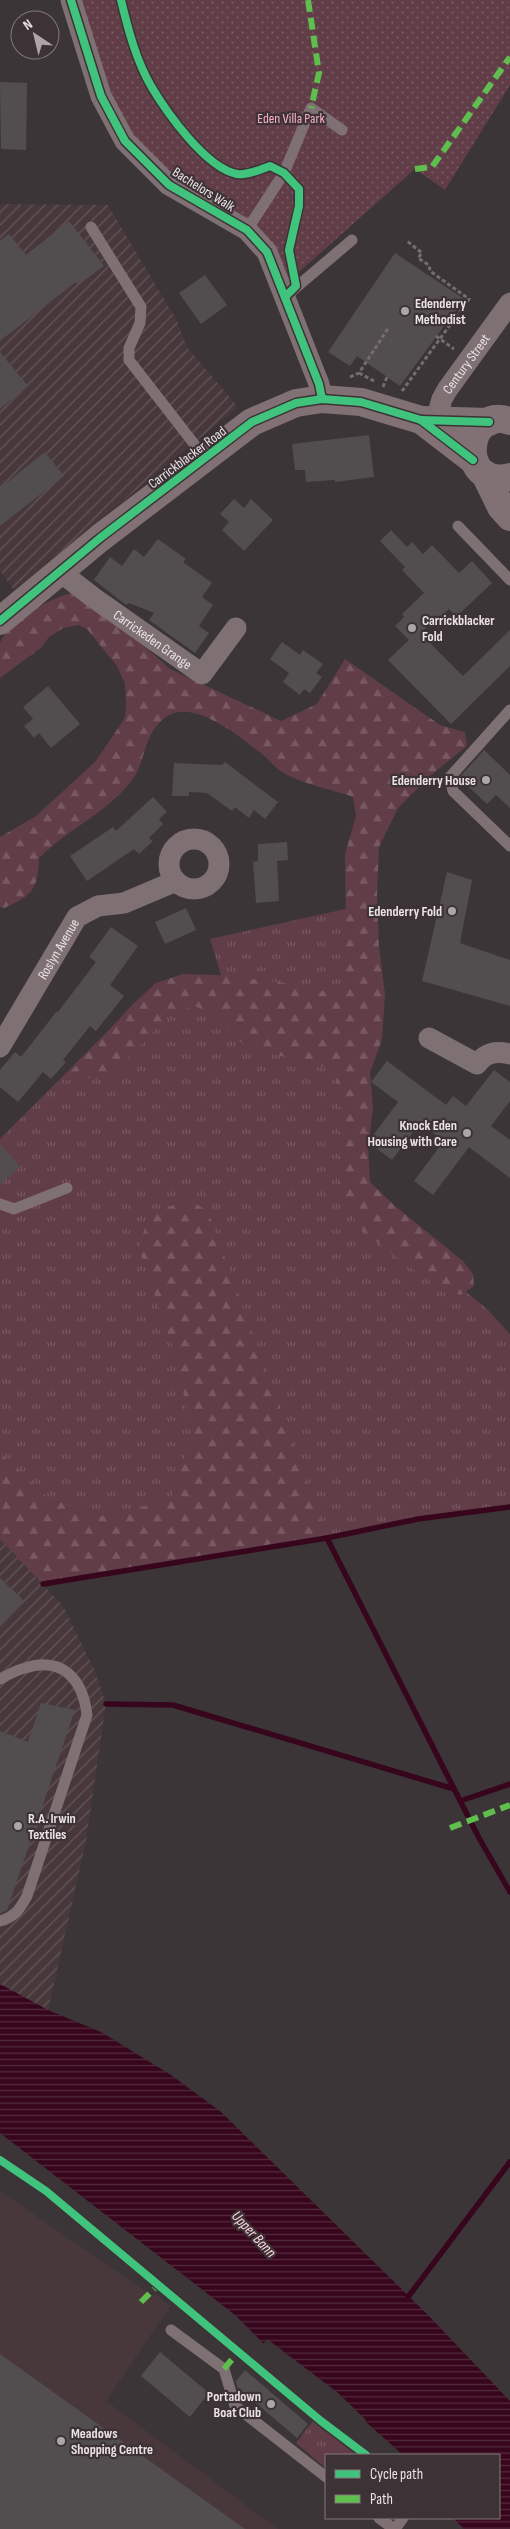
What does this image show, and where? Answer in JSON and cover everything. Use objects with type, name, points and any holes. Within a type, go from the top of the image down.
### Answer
[{"type":"main road","name":"Carrickblacker Road","points":[[0,621],[59,571],[252,422],[296,403],[322,399],[361,402],[430,423],[500,421]]},
{"type":"main road","points":[[500,421],[476,433],[472,441],[490,470],[502,507],[510,516]]},
{"type":"main road","name":"Carrickblacker Road","points":[[430,423],[490,470]]},
{"type":"street","name":"Bachelors Walk","points":[[71,0],[101,96],[125,141],[169,185],[247,230],[267,252],[286,296],[319,384],[322,399]]},
{"type":"street","name":"Century Street","points":[[430,423],[447,390],[510,304]]},
{"type":"street","name":"Carrickeden Grange","points":[[59,571],[77,586],[202,674],[236,628]]},
{"type":"street","name":"Roslyn Avenue","points":[[0,1047],[77,917],[98,906],[124,903],[176,881]]},
{"type":"street","points":[[429,1038],[477,1064],[490,1053],[499,1051],[510,1054]]},
{"type":"lane","points":[[247,230],[284,173],[311,108],[342,130]]},
{"type":"lane","points":[[91,228],[141,307],[140,323],[129,348],[129,360],[206,458]]},
{"type":"lane","points":[[286,296],[352,240]]},
{"type":"lane","points":[[458,526],[510,580]]},
{"type":"lane","points":[[510,710],[461,762],[450,777],[450,783],[452,792],[510,846]]},
{"type":"lane","points":[[0,1204],[14,1209],[68,1188]]},
{"type":"lane","points":[[0,1679],[25,1668],[42,1665],[60,1668],[72,1676],[81,1686],[87,1715],[26,1896],[20,1910],[11,1918],[0,1921]]},
{"type":"lane","points":[[172,2330],[224,2369],[235,2406],[325,2476]]},
{"type":"lane","points":[[380,2519],[394,2529],[402,2519]]},
{"type":"path","points":[[399,394],[438,337],[469,299],[430,271],[429,265],[418,258],[422,253],[407,241]]},
{"type":"path","points":[[350,377],[359,372],[389,327]]},
{"type":"path","points":[[438,337],[459,352]]},
{"type":"path","points":[[359,372],[391,390]]},
{"type":"shaded area","points":[[0,204],[108,205],[177,321],[187,347],[238,407],[14,590],[0,571]]},
{"type":"shaded area","points":[[0,1539],[63,1606],[95,1671],[106,1704],[86,1841],[48,2010],[0,1984]]},
{"type":"shaded area","points":[[0,2191],[148,2293],[153,2296],[155,2294],[170,2306],[106,2401],[278,2529],[0,2529]]},
{"type":"green space","name":"Eden Villa Park","points":[[71,0],[510,0],[510,85],[445,190],[415,169],[282,287],[267,252],[125,141]]},
{"type":"green space","points":[[75,592],[139,641],[170,669],[281,721],[317,704],[345,659],[440,725],[465,732],[467,746],[431,775],[398,808],[379,847],[377,894],[379,947],[385,994],[382,1040],[370,1072],[373,1108],[368,1147],[370,1182],[395,1206],[463,1261],[473,1274],[474,1286],[461,1295],[433,1284],[364,1232],[342,1202],[338,1184],[339,1102],[336,1068],[308,1064],[244,1045],[212,1013],[194,1006],[172,1012],[111,1076],[62,1081],[134,1003],[156,983],[183,974],[217,975],[285,983],[315,991],[348,990],[343,962],[346,924],[345,854],[356,816],[353,797],[307,783],[279,770],[265,756],[240,737],[213,720],[198,714],[185,712],[172,714],[161,721],[150,736],[138,769],[129,784],[119,795],[39,858],[35,885],[27,895],[4,908],[0,907],[0,837],[36,816],[95,762],[125,717],[125,684],[117,666],[87,629],[78,625],[63,628],[48,638],[42,647],[0,678],[0,643],[5,634],[12,626],[32,611],[55,599]]},
{"type":"green space","points":[[359,906],[363,1210],[486,1308],[510,1334],[510,1507],[418,1519],[327,1538],[43,1584],[0,1539],[0,1139],[156,983],[224,985],[210,939]]},
{"type":"green space","points":[[191,1201],[208,1211],[327,1538],[43,1584],[0,1539],[0,1453],[49,1499],[102,1516],[170,1500],[192,1437],[177,1359],[139,1250],[146,1223],[166,1207]]},
{"type":"green space","points":[[313,2421],[355,2454],[325,2454],[325,2467],[296,2443]]},
{"type":"water","name":"Upper Bann","points":[[0,1984],[48,2010],[101,2032],[171,2075],[220,2111],[429,2316],[510,2401],[510,2529],[464,2529],[454,2519],[500,2519],[500,2454],[402,2454],[322,2383],[271,2342],[264,2344],[235,2315],[0,2133]]},
{"type":"pier","points":[[267,2339],[337,2392],[366,2420],[364,2423],[271,2345],[262,2346]]},
{"type":"building","points":[[0,82],[27,83],[26,150],[1,149]]},
{"type":"building","points":[[69,221],[104,266],[78,285],[76,282],[0,341],[0,241],[9,234],[26,255]]},
{"type":"building","name":"Edenderry Methodist","points":[[395,253],[464,299],[400,386],[357,356],[350,366],[328,352]]},
{"type":"building","points":[[205,275],[227,305],[201,324],[179,293]]},
{"type":"building","points":[[0,352],[28,386],[0,409]]},
{"type":"building","points":[[369,435],[374,477],[335,482],[335,480],[306,482],[305,470],[295,470],[292,444]]},
{"type":"building","points":[[45,452],[64,476],[0,526],[0,488]]},
{"type":"building","points":[[234,499],[244,508],[251,499],[273,520],[244,551],[222,530],[229,522],[220,514]]},
{"type":"building","name":"Carrickblacker Fold","points":[[391,530],[407,547],[412,542],[423,554],[432,545],[459,573],[472,561],[492,583],[456,617],[449,609],[420,633],[463,676],[510,630],[510,666],[451,724],[388,660],[409,640],[395,626],[404,617],[402,614],[424,593],[402,570],[405,567],[380,541]]},
{"type":"building","points":[[158,539],[186,559],[183,562],[212,583],[202,597],[213,605],[199,626],[209,633],[195,653],[149,620],[154,613],[129,603],[126,605],[94,580],[110,557],[122,566],[134,549],[144,557]]},
{"type":"building","points":[[282,642],[300,655],[303,650],[323,664],[316,673],[322,677],[310,693],[304,689],[300,695],[283,682],[289,673],[270,659]]},
{"type":"building","points":[[48,686],[80,724],[51,748],[39,733],[34,738],[24,726],[33,719],[23,707]]},
{"type":"building","name":"Edenderry House","points":[[484,750],[510,775],[510,808],[496,795],[487,804],[459,778]]},
{"type":"building","points":[[225,762],[278,802],[265,819],[254,810],[249,818],[235,807],[232,811],[207,793],[189,792],[189,796],[172,796],[174,763],[222,765]]},
{"type":"building","points":[[153,797],[167,812],[159,819],[163,824],[149,838],[153,841],[139,854],[134,849],[87,881],[70,856],[113,827],[116,831]]},
{"type":"building","points":[[287,842],[288,860],[277,861],[279,901],[256,903],[253,862],[258,861],[258,844]]},
{"type":"building","name":"Edenderry Fold","points":[[447,872],[472,880],[460,943],[510,960],[510,1006],[422,981]]},
{"type":"building","points":[[186,908],[196,930],[165,944],[155,922]]},
{"type":"building","points":[[111,927],[138,946],[110,985],[124,996],[96,1031],[90,1026],[63,1060],[66,1062],[51,1079],[43,1072],[18,1102],[0,1087],[0,1070],[15,1052],[21,1057],[58,1012],[96,962],[89,957]]},
{"type":"building","name":"Knock Eden Housing with Care","points":[[387,1061],[446,1105],[453,1096],[466,1106],[494,1070],[510,1082],[510,1101],[491,1126],[510,1140],[510,1178],[469,1147],[433,1195],[414,1181],[444,1141],[420,1123],[392,1160],[368,1142],[398,1102],[371,1082]]},
{"type":"building","points":[[0,1144],[20,1167],[0,1185]]},
{"type":"building","points":[[0,1578],[24,1601],[0,1627]]},
{"type":"building","name":"R.A. Irwin Textiles","points":[[41,1703],[75,1710],[7,1910],[0,1913],[0,1731],[28,1742]]},
{"type":"building","points":[[160,2352],[209,2393],[190,2417],[141,2376]]},
{"type":"building","name":"Meadows Shopping Centre","points":[[0,2354],[245,2529],[0,2529]]},
{"type":"building","name":"Portadown Boat Club","points":[[245,2370],[308,2424],[297,2438],[237,2387],[236,2381]]},
{"type":"waterway","points":[[43,1584],[327,1538],[418,1519],[510,1507]]},
{"type":"waterway","points":[[327,1538],[479,1838],[510,1892]]},
{"type":"waterway","points":[[106,1704],[173,1705],[454,1789]]},
{"type":"waterway","points":[[460,1801],[510,1784]]},
{"type":"waterway","points":[[408,2297],[510,2162]]},
{"type":"marked path","points":[[308,0],[319,73],[311,108]]},
{"type":"marked path","points":[[415,169],[432,167],[510,57]]},
{"type":"marked path","points":[[450,1828],[510,1805]]},
{"type":"marked path","points":[[141,2302],[159,2284]]},
{"type":"marked path","points":[[224,2369],[239,2351]]},
{"type":"cycle path","points":[[71,0],[101,96],[125,141],[169,185],[247,230],[267,252],[319,384],[322,399]]},
{"type":"cycle path","points":[[121,0],[133,44],[151,86],[177,124],[200,151],[225,170],[237,174],[249,173],[270,166],[284,173],[299,189],[299,206],[289,250],[296,286],[286,296]]},
{"type":"cycle path","points":[[0,621],[100,538],[252,422],[296,403],[322,399],[361,402],[421,420],[473,460]]},
{"type":"cycle path","points":[[421,420],[489,422]]},
{"type":"cycle path","points":[[0,2160],[46,2191],[321,2421],[365,2454]]},
{"type":"place","name":"Edenderry Methodist","points":[[405,311]]},
{"type":"place","name":"Carrickblacker Fold","points":[[412,628]]},
{"type":"place","name":"Edenderry House","points":[[486,780]]},
{"type":"place","name":"Edenderry Fold","points":[[452,911]]},
{"type":"place","name":"Knock Eden Housing with Care","points":[[467,1133]]},
{"type":"place","name":"R.A. Irwin Textiles","points":[[18,1826]]},
{"type":"place","name":"Portadown Boat Club","points":[[271,2404]]},
{"type":"place","name":"Meadows Shopping Centre","points":[[61,2441]]}]
